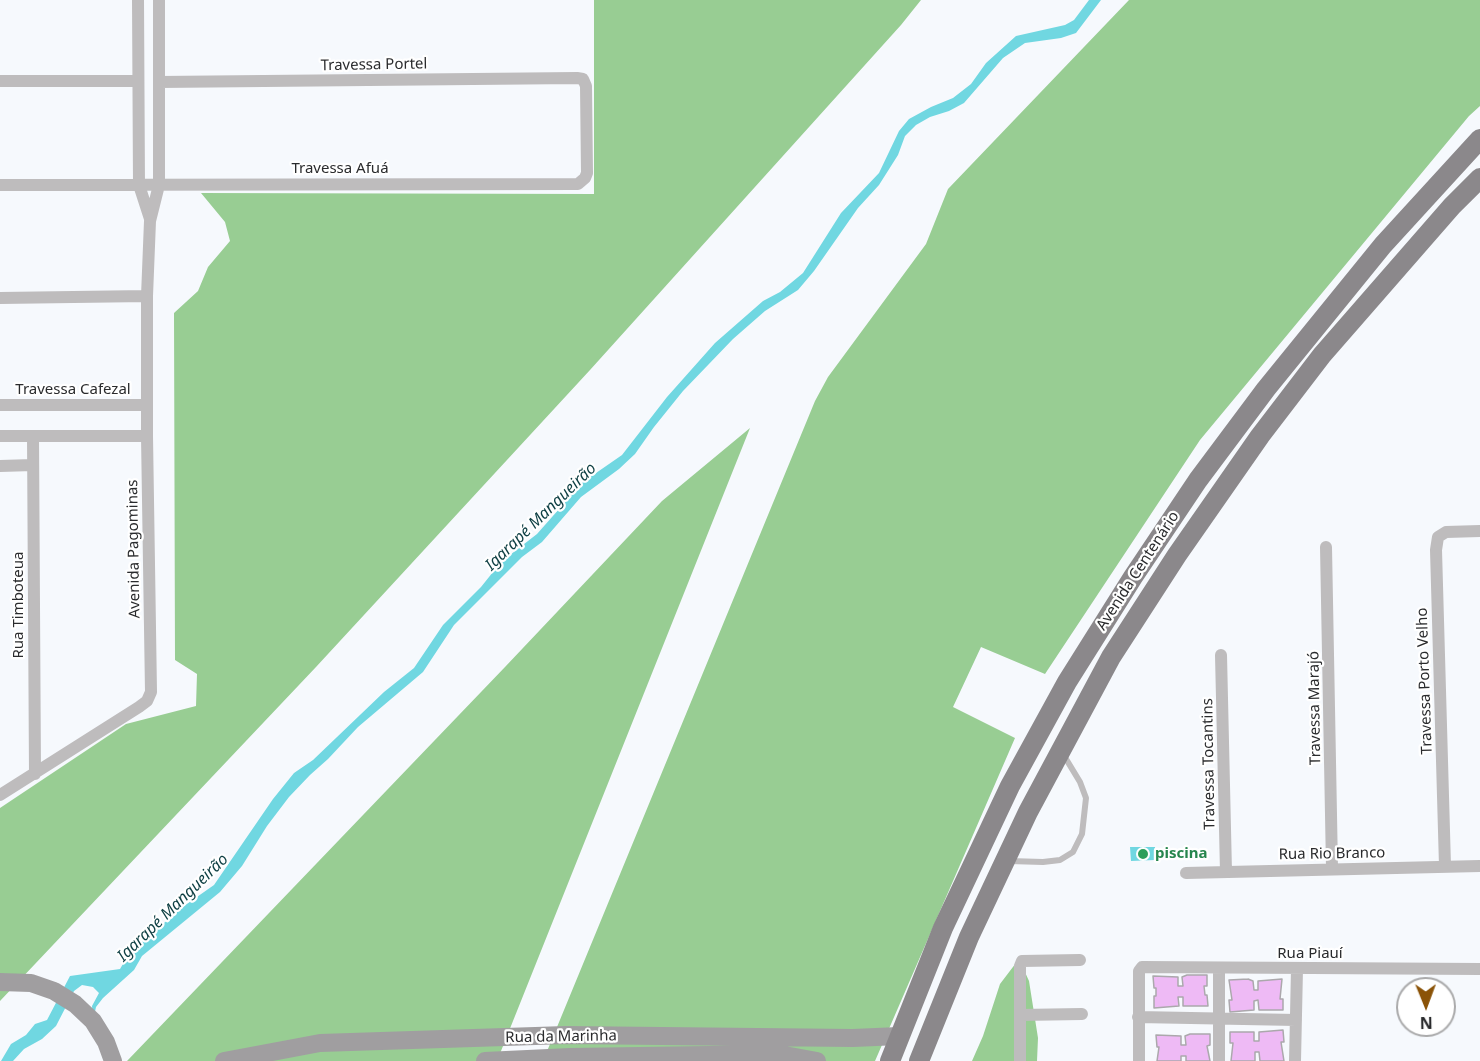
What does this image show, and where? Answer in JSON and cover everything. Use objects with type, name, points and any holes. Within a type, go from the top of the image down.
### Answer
[{"type":"main road","name":"Avenida Centenário","points":[[890,1061],[943,928],[1010,786],[1067,682],[1133,577],[1198,480],[1266,388],[1383,245],[1480,139]]},
{"type":"main road","name":"Avenida Centenário","points":[[919,1061],[969,937],[1028,812],[1111,657],[1177,555],[1260,436],[1322,355],[1452,206],[1480,178]]},
{"type":"main road","points":[[0,982],[31,983],[54,991],[75,1004],[93,1021],[106,1042],[113,1061]]},
{"type":"main road","name":"Rua da Marinha","points":[[224,1061],[332,1042],[566,1035],[853,1038],[899,1036]]},
{"type":"main road","name":"Rua da Marinha","points":[[485,1061],[779,1054],[817,1061]]},
{"type":"street","name":"Avenida Pagominas","points":[[138,0],[139,185],[150,221]]},
{"type":"street","name":"Avenida Pagominas","points":[[0,795],[140,707],[147,701],[151,692],[147,296],[150,221],[159,185],[159,0]]},
{"type":"street","name":"Travessa Portel","points":[[159,82],[577,78],[583,80],[586,86]]},
{"type":"street","points":[[0,81],[138,81]]},
{"type":"street","name":"Travessa Afuá","points":[[0,185],[578,184],[587,173],[586,86]]},
{"type":"street","points":[[0,298],[147,296]]},
{"type":"street","name":"Travessa Cafezal","points":[[0,405],[147,405]]},
{"type":"street","points":[[0,436],[147,436]]},
{"type":"street","name":"Rua Timboteua","points":[[33,436],[35,774]]},
{"type":"street","points":[[0,466],[33,465]]},
{"type":"street","name":"Travessa Porto Velho","points":[[1445,867],[1436,545],[1438,537],[1446,532],[1480,531]]},
{"type":"street","name":"Travessa Marajó","points":[[1326,547],[1332,868]]},
{"type":"street","name":"Travessa Tocantins","points":[[1221,655],[1226,872]]},
{"type":"street","name":"Rua Rio Branco","points":[[1186,873],[1480,866]]},
{"type":"street","points":[[1020,1061],[1020,966],[1022,961],[1080,960]]},
{"type":"street","name":"Rua Piauí","points":[[1138,1017],[1140,968],[1480,969]]},
{"type":"street","points":[[1219,968],[1219,1061]]},
{"type":"street","points":[[1295,1061],[1297,969]]},
{"type":"street","points":[[1020,1015],[1082,1014]]},
{"type":"street","points":[[1139,1061],[1138,1017],[1296,1020]]},
{"type":"lane","points":[[1005,861],[1060,860],[1073,852],[1082,834],[1086,798],[1080,782],[1061,750]]},
{"type":"green space","points":[[594,0],[921,0],[590,370],[316,667],[0,1001],[0,808],[126,724],[196,706],[197,674],[175,660],[174,313],[198,291],[208,267],[230,241],[225,222],[201,193],[594,194]]},
{"type":"green space","points":[[1129,0],[1480,0],[1480,106],[1469,116],[1200,440],[1045,674],[981,647],[953,707],[1015,738],[875,1061],[543,1061],[815,401],[828,377],[926,244],[948,189]]},
{"type":"green space","points":[[750,428],[497,1061],[127,1061],[662,501]]},
{"type":"green space","points":[[1019,959],[1029,981],[1038,1038],[1037,1061],[972,1061],[1000,984]]},
{"type":"water","points":[[1089,0],[1101,0],[1076,33],[1061,38],[1025,43],[1003,58],[964,103],[930,117],[916,125],[905,136],[898,155],[879,185],[858,208],[798,290],[765,311],[733,339],[683,391],[635,454],[581,497],[542,542],[522,557],[454,625],[423,672],[358,727],[289,797],[267,826],[242,866],[220,892],[142,956],[134,970],[96,1007],[93,1021],[92,1006],[99,993],[93,987],[82,985],[74,991],[56,1026],[42,1039],[24,1049],[13,1061],[1,1061],[11,1044],[26,1035],[35,1024],[47,1020],[70,976],[120,969],[130,952],[184,906],[214,885],[273,799],[294,773],[313,760],[384,692],[414,668],[443,625],[481,587],[501,562],[537,534],[583,482],[622,455],[667,397],[715,343],[763,301],[780,292],[803,273],[841,213],[879,173],[899,131],[909,119],[953,98],[971,84],[986,63],[1016,36],[1065,25],[1074,20]]},
{"type":"water","name":"piscina","points":[[1130,847],[1155,847],[1155,860],[1131,861]]},
{"type":"building","points":[[1207,975],[1207,986],[1204,986],[1208,1006],[1183,1006],[1183,997],[1178,997],[1179,1006],[1154,1008],[1156,988],[1154,988],[1153,976],[1178,977],[1178,986],[1183,986],[1182,977]]},
{"type":"building","points":[[1282,979],[1280,999],[1283,999],[1283,1010],[1259,1010],[1258,1000],[1254,1001],[1254,1010],[1230,1012],[1229,1000],[1232,1000],[1229,980],[1253,981],[1254,990],[1258,990],[1258,981]]},
{"type":"building","points":[[1283,1030],[1284,1042],[1281,1042],[1284,1061],[1260,1061],[1259,1052],[1255,1052],[1255,1061],[1231,1061],[1233,1043],[1230,1043],[1230,1032],[1254,1032],[1254,1041],[1259,1041],[1259,1032]]},
{"type":"building","points":[[1210,1034],[1210,1045],[1207,1046],[1210,1061],[1186,1061],[1186,1056],[1181,1056],[1181,1061],[1157,1061],[1159,1047],[1157,1047],[1156,1035],[1181,1036],[1181,1045],[1186,1045],[1185,1036]]},
{"type":"place","name":"piscina","points":[[1143,854]]},
{"type":"water label","name":"Igarapé Mangueirão","points":[[541,517]]},
{"type":"water label","name":"Igarapé Mangueirão","points":[[173,908]]}]
